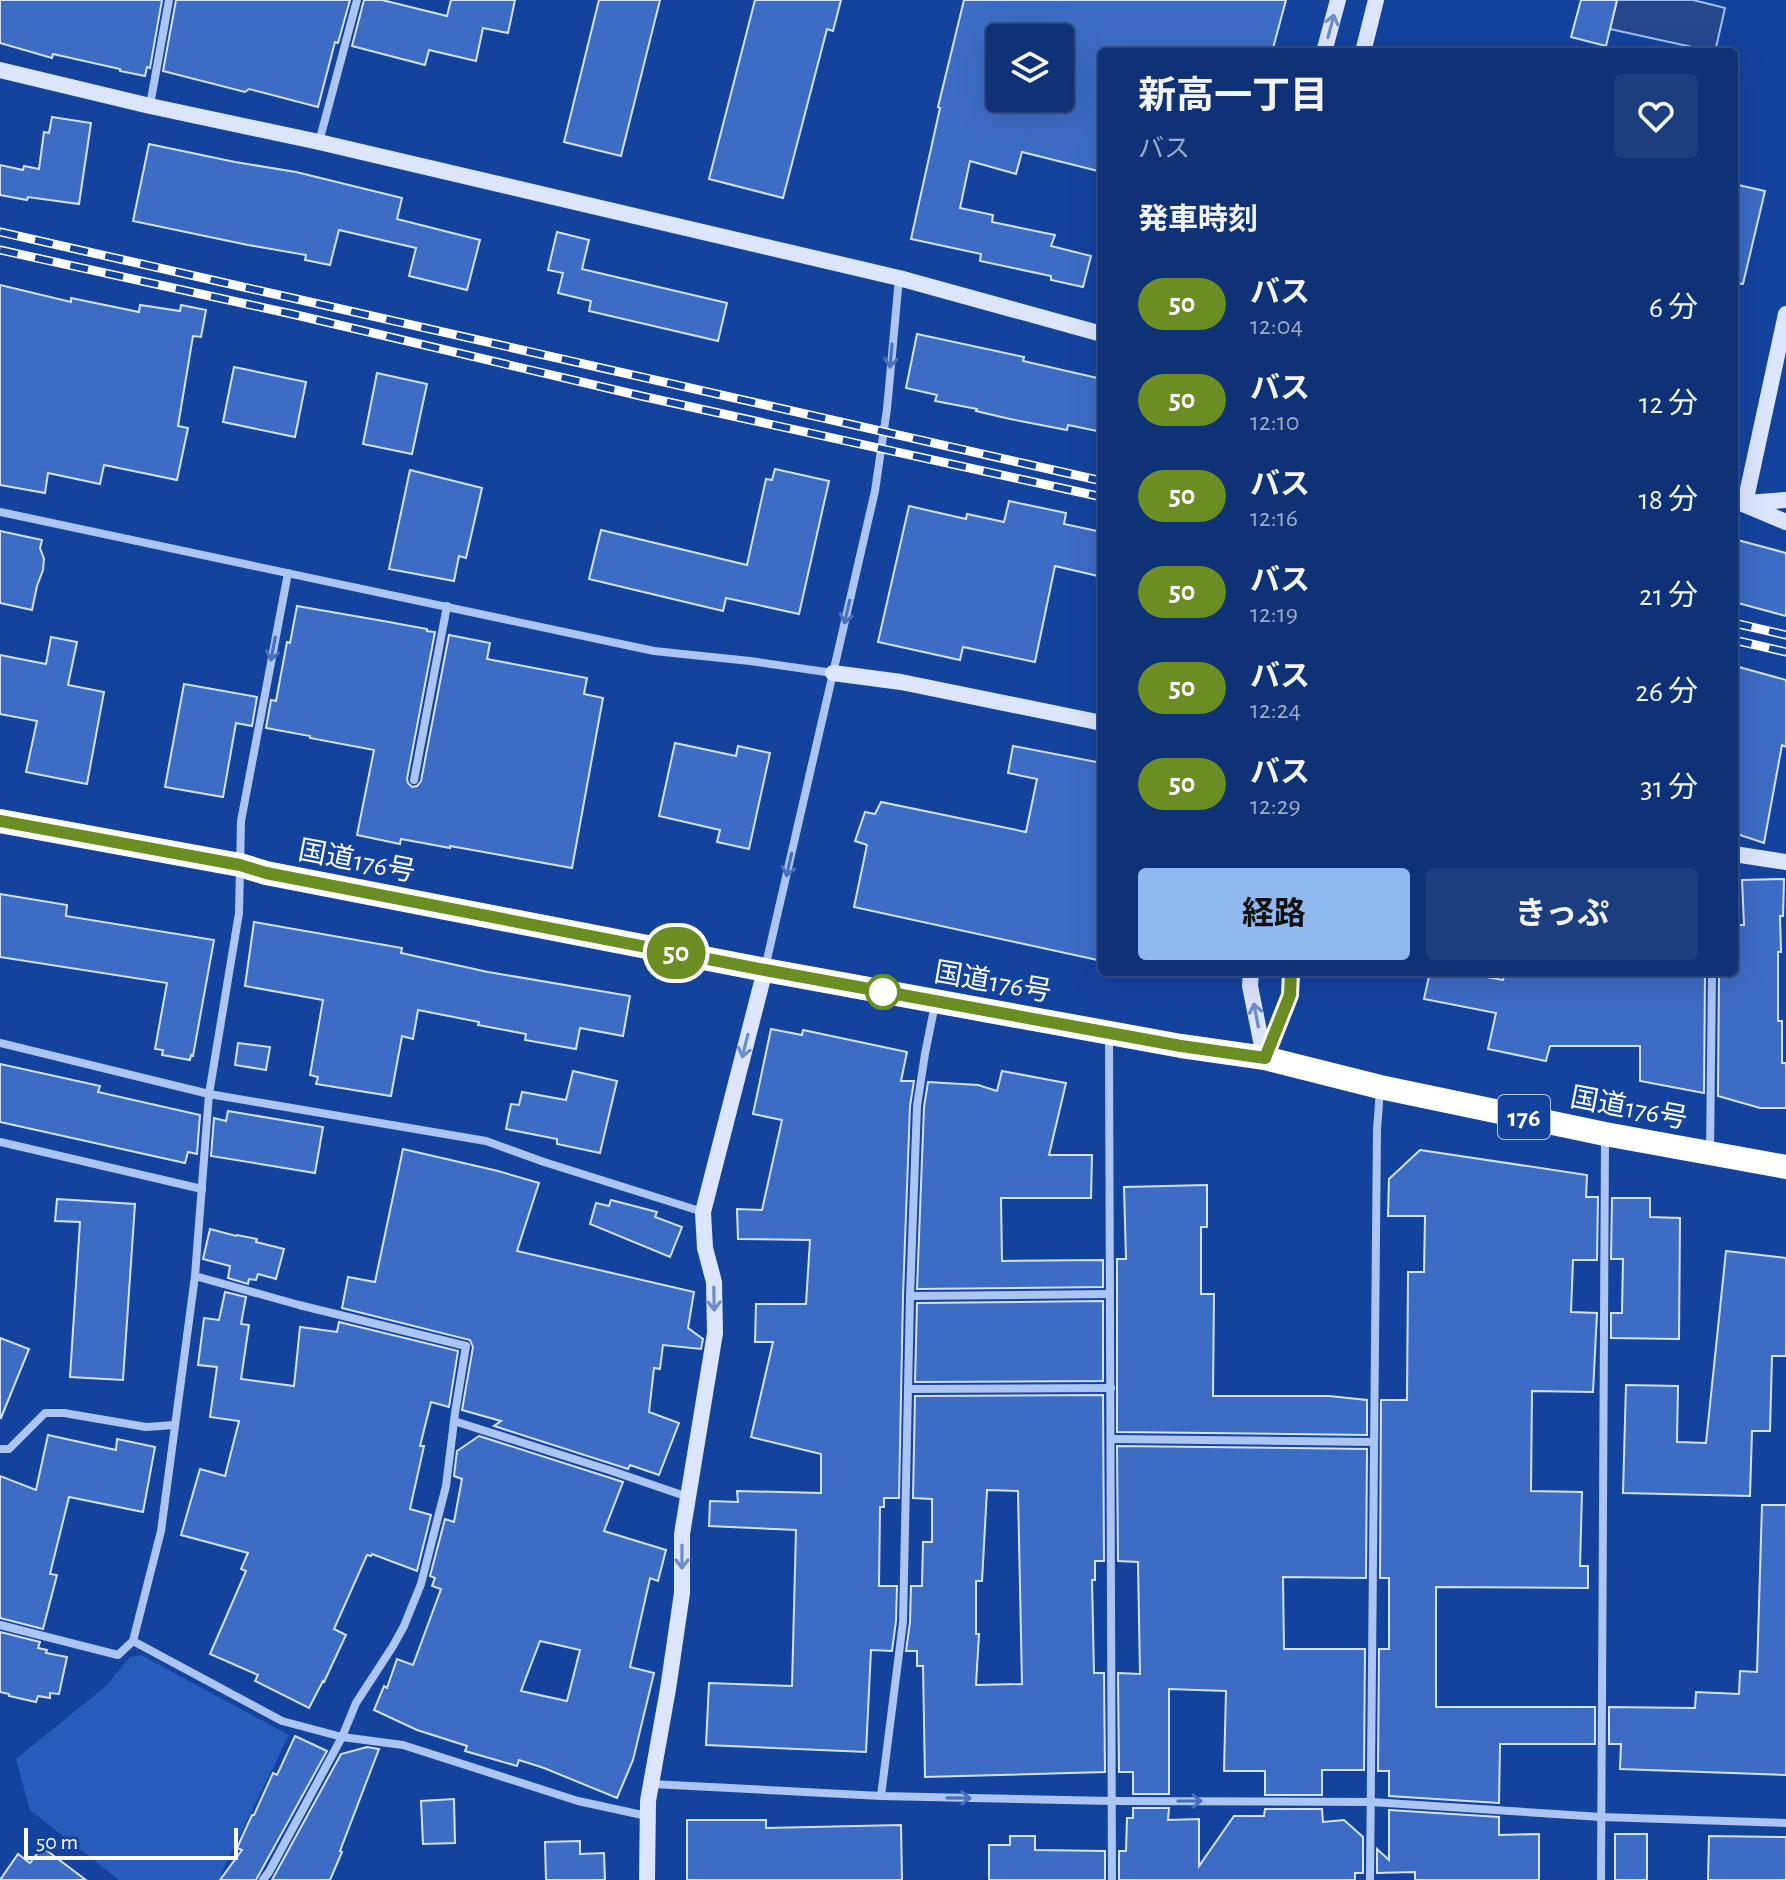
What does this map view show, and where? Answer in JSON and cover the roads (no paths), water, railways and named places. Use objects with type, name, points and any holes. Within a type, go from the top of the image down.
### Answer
[{"type":"highway","name":"国道176号","points":[[0,821],[240,865],[266,873],[765,970],[1181,1046],[1265,1058],[1380,1087],[1605,1134],[1786,1167]]},
{"type":"street","points":[[150,106],[169,0]]},
{"type":"street","points":[[319,142],[357,0]]},
{"type":"street","points":[[1325,48],[1338,0]]},
{"type":"street","points":[[1364,48],[1376,0]]},
{"type":"street","points":[[0,70],[899,278],[1098,333]]},
{"type":"street","points":[[647,1880],[648,1801],[682,1593],[682,1534],[715,1333],[714,1282],[705,1248],[703,1212],[765,970],[875,491],[887,409],[899,278]]},
{"type":"street","points":[[1739,502],[1786,314]]},
{"type":"street","points":[[1739,502],[1786,500]]},
{"type":"street","points":[[1739,502],[1786,522]]},
{"type":"street","points":[[0,512],[654,651],[901,682],[1098,722]]},
{"type":"street","points":[[0,1625],[118,1655],[133,1641],[161,1531],[195,1276],[209,1094],[239,913],[241,815],[288,573]]},
{"type":"street","points":[[414,780],[447,606]]},
{"type":"street","points":[[1738,855],[1786,862]]},
{"type":"street","points":[[1251,976],[1250,986],[1265,1058]]},
{"type":"street","points":[[1265,1058],[1290,995],[1292,976]]},
{"type":"street","points":[[1710,1153],[1712,976]]},
{"type":"street","points":[[881,1796],[903,1622],[917,1106],[936,1001]]},
{"type":"street","points":[[1109,1032],[1112,1880]]},
{"type":"street","points":[[0,1043],[209,1094],[486,1141],[703,1212]]},
{"type":"street","points":[[1370,1880],[1377,1130],[1380,1087]]},
{"type":"street","points":[[1601,1880],[1605,1134]]},
{"type":"street","points":[[0,1142],[202,1189]]},
{"type":"street","points":[[195,1276],[466,1346],[446,1486],[421,1584],[404,1626],[356,1703],[342,1737],[263,1880]]},
{"type":"street","points":[[910,1296],[1110,1294]]},
{"type":"street","points":[[909,1389],[1111,1388]]},
{"type":"street","points":[[0,1449],[9,1449],[45,1413],[64,1413],[146,1427],[175,1425]]},
{"type":"street","points":[[454,1421],[688,1497]]},
{"type":"street","points":[[1112,1439],[1374,1442]]},
{"type":"street","points":[[133,1641],[282,1721],[342,1737],[403,1745],[578,1801],[648,1816]]},
{"type":"street","points":[[652,1784],[881,1796],[1371,1802],[1601,1817],[1786,1823]]},
{"type":"railway","points":[[0,232],[1098,480]]},
{"type":"railway","points":[[0,250],[1098,496]]},
{"type":"railway","points":[[1738,624],[1786,635]]},
{"type":"railway","points":[[1738,641],[1786,652]]}]
